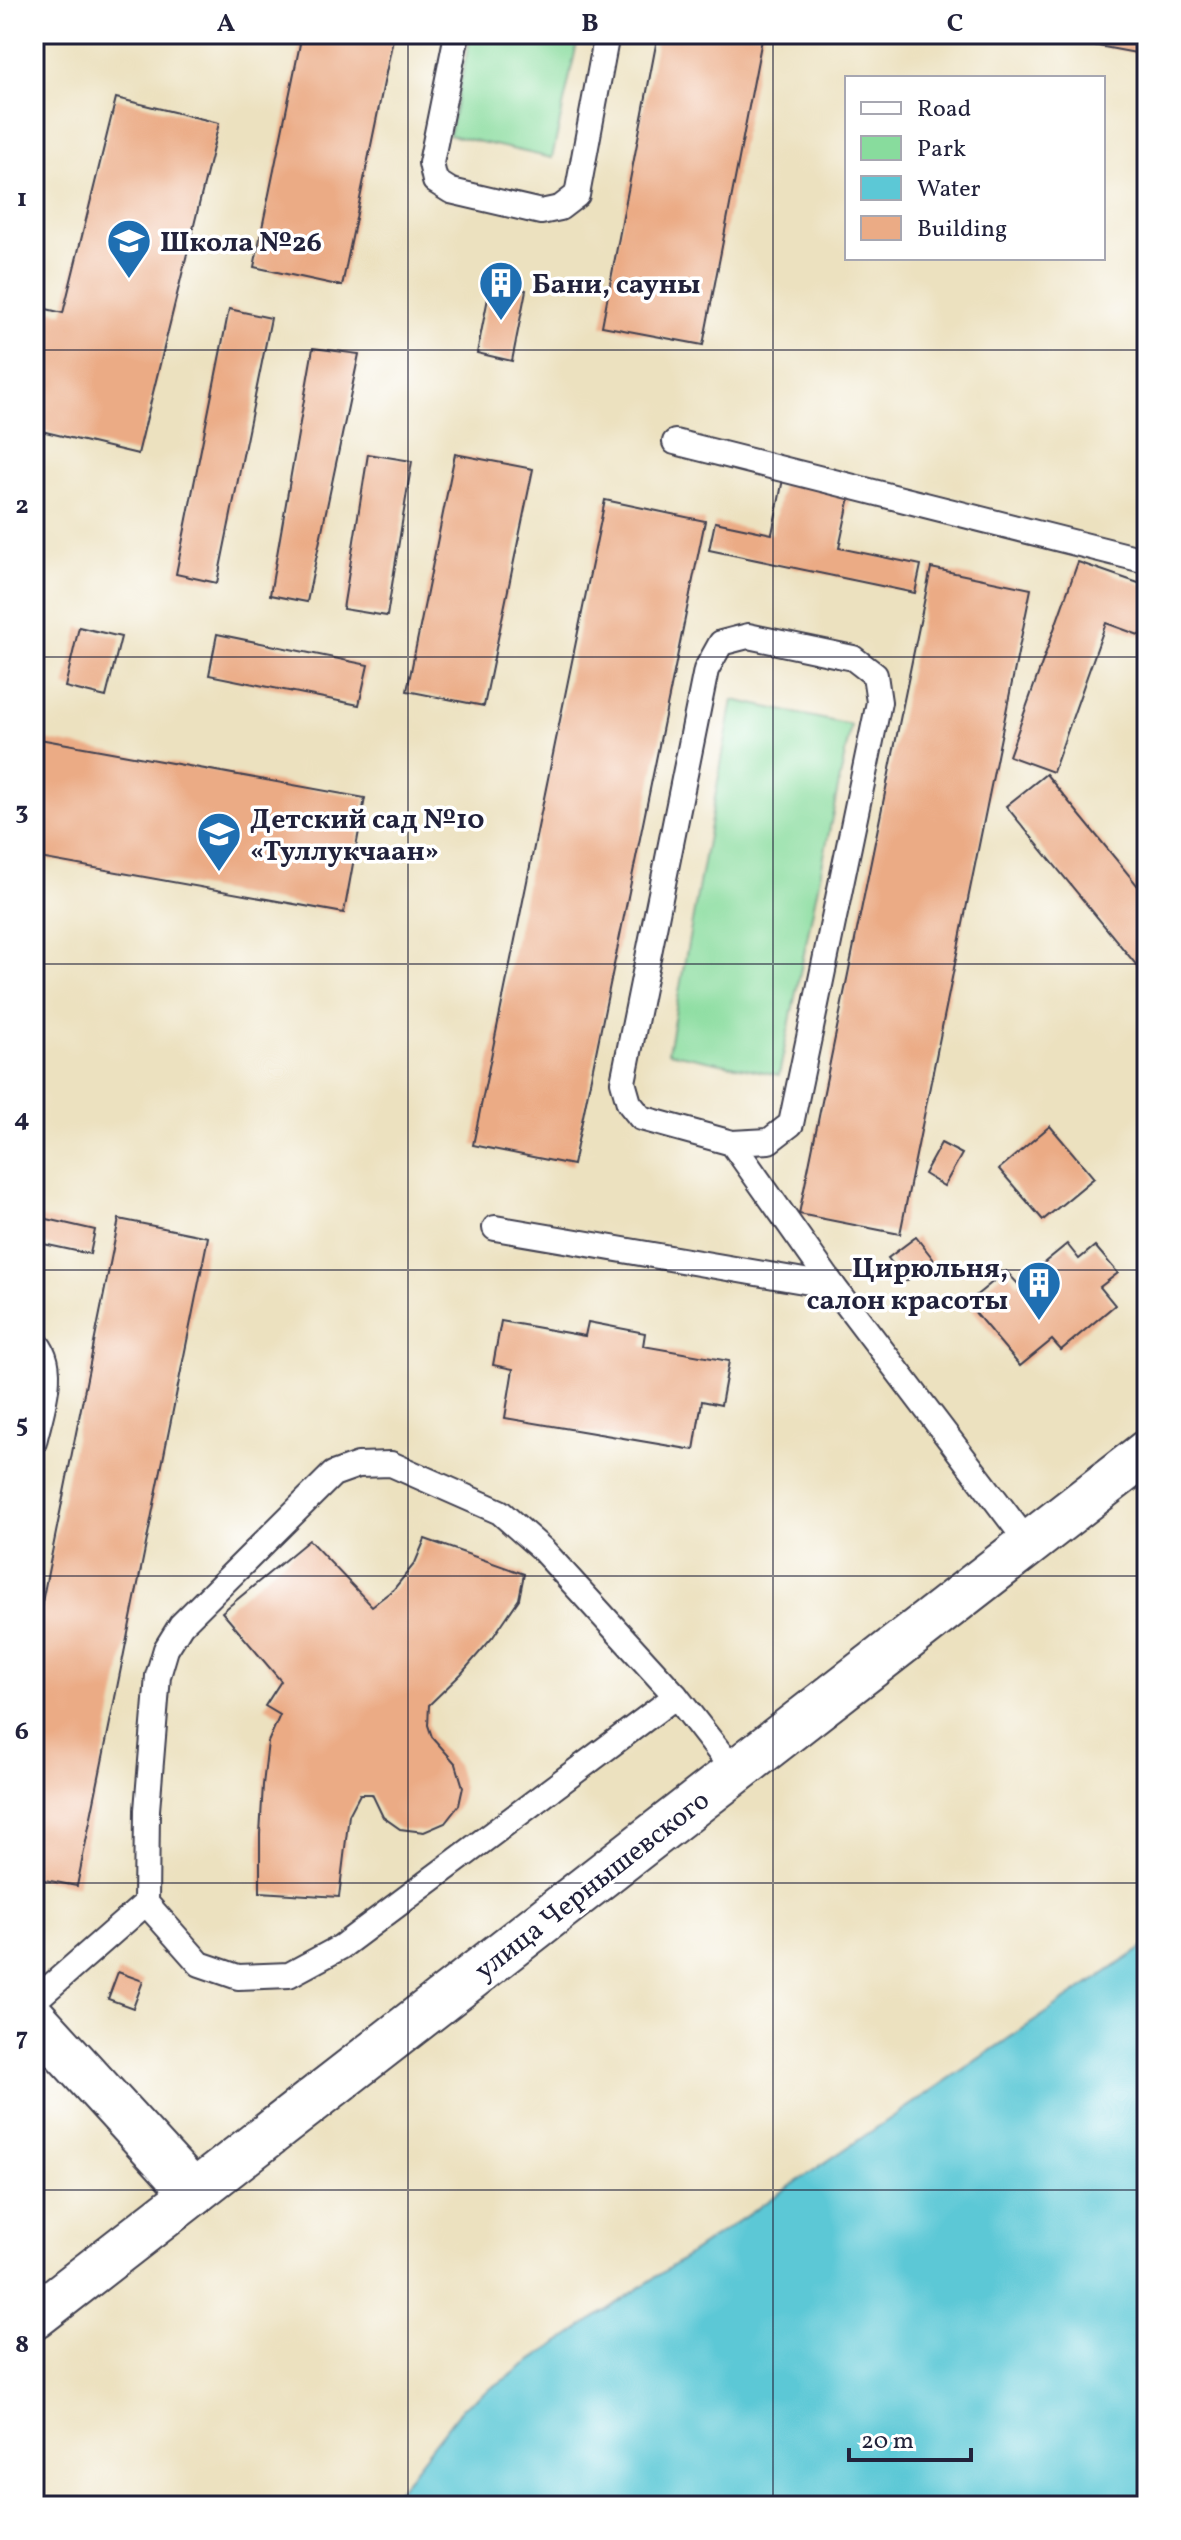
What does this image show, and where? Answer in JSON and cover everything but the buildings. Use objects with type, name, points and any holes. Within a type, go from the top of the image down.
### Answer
[{"type":"main road","name":"улица Чернышевского","points":[[34,2317],[1147,1452]]},
{"type":"main road","points":[[34,2018],[194,2193]]},
{"type":"lane","points":[[457,34],[431,163],[435,181],[451,191],[541,212],[560,208],[577,195],[607,34]]},
{"type":"lane","points":[[675,442],[1147,561]]},
{"type":"lane","points":[[732,1143],[769,1141],[791,1124],[879,702],[875,675],[853,658],[748,636],[721,643],[706,670],[623,1082],[629,1103],[641,1118],[732,1143],[833,1286],[1029,1544]]},
{"type":"lane","points":[[495,1228],[833,1286]]},
{"type":"lane","points":[[34,1341],[39,1345],[49,1376],[34,1442]]},
{"type":"lane","points":[[676,1696],[341,1947],[289,1975],[238,1977],[200,1964],[146,1903],[147,1810],[158,1676],[166,1649],[181,1625],[333,1474],[358,1465],[391,1464],[500,1512],[543,1550],[676,1696],[735,1772]]},
{"type":"lane","points":[[34,2001],[146,1903]]},
{"type":"green space","points":[[471,34],[579,34],[552,158],[449,135]]},
{"type":"green space","points":[[733,700],[851,725],[779,1075],[668,1052]]},
{"type":"water","points":[[1147,1945],[1147,2506],[386,2506],[462,2408]]},
{"type":"place","name":"Школа №26","points":[[129,280]]},
{"type":"place","name":"Бани, сауны","points":[[501,322]]},
{"type":"place","name":"Детский сад №10 «Туллукчаан»","points":[[219,873]]},
{"type":"place","name":"Цирюльня, салон красоты","points":[[1039,1322]]}]
